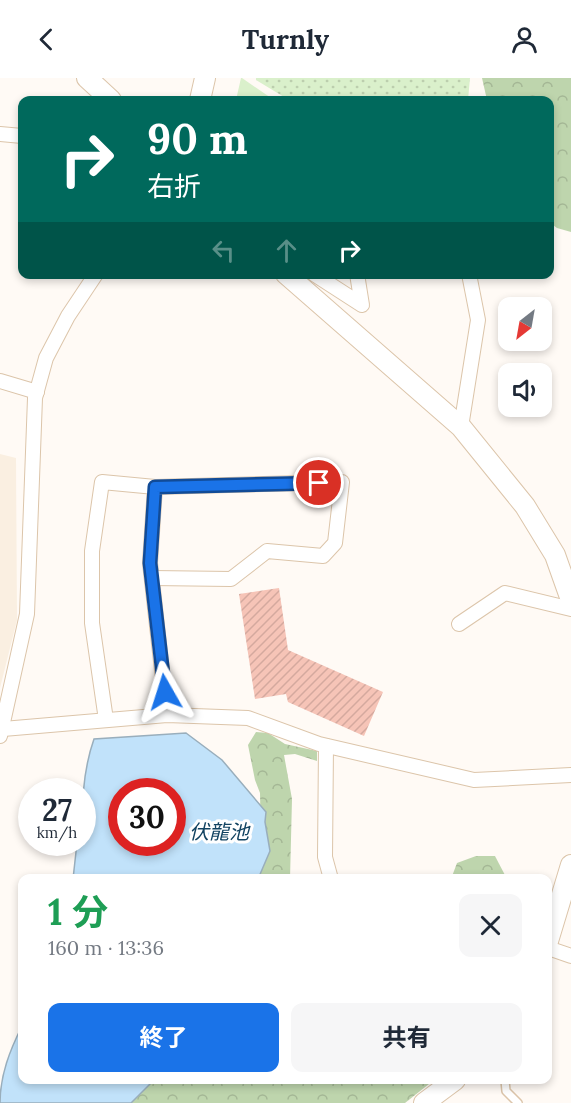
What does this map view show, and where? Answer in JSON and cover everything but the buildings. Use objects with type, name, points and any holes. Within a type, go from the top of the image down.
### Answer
[{"type":"street","points":[[87,78],[107,96]]},
{"type":"street","points":[[201,96],[205,78]]},
{"type":"street","points":[[0,134],[18,136]]},
{"type":"street","points":[[93,279],[68,316],[46,358],[35,398],[27,614],[2,732],[167,715],[248,718],[326,746],[474,780],[571,775]]},
{"type":"street","points":[[292,279],[461,427],[525,506],[555,555],[571,600]]},
{"type":"street","points":[[322,279],[362,305],[358,279]]},
{"type":"street","points":[[461,427],[478,320],[470,279]]},
{"type":"street","points":[[0,381],[37,392]]},
{"type":"street","points":[[106,720],[92,623],[92,551],[102,482],[155,487],[342,482],[335,543],[323,556],[267,551],[231,579],[152,578]]},
{"type":"street","points":[[155,487],[150,563],[167,715]]},
{"type":"street","points":[[459,624],[505,593],[571,609]]},
{"type":"street","points":[[326,746],[325,857],[330,874]]},
{"type":"street","points":[[552,928],[571,865]]},
{"type":"street","points":[[552,949],[571,956]]},
{"type":"street","points":[[424,1103],[450,1084]]},
{"type":"lane","points":[[505,1084],[506,1091],[518,1103]]},
{"type":"shaded area","points":[[0,454],[16,458],[17,620],[0,688]]},
{"type":"green space","points":[[242,78],[268,96],[237,96]]},
{"type":"green space","points":[[256,78],[470,78],[468,96],[282,96]]},
{"type":"green space","points":[[482,78],[571,78],[571,232],[554,226],[554,96],[486,96]]},
{"type":"green space","points":[[256,732],[268,733],[285,744],[317,751],[317,761],[295,754],[284,755],[292,799],[290,874],[253,874],[261,840],[260,793],[248,745]]},
{"type":"green space","points":[[476,856],[495,856],[504,874],[453,874],[457,863]]},
{"type":"green space","points":[[142,1084],[429,1084],[405,1103],[122,1103]]},
{"type":"water","name":"伏龍池","points":[[186,733],[222,760],[266,812],[265,822],[270,851],[260,874],[74,874],[76,856],[96,856],[96,778],[85,777],[94,739]]},
{"type":"water","points":[[18,1035],[18,1084],[150,1084],[131,1103],[0,1103],[6,1063]]},
{"type":"route","points":[[165,692],[150,563],[155,487],[319,483]]}]
